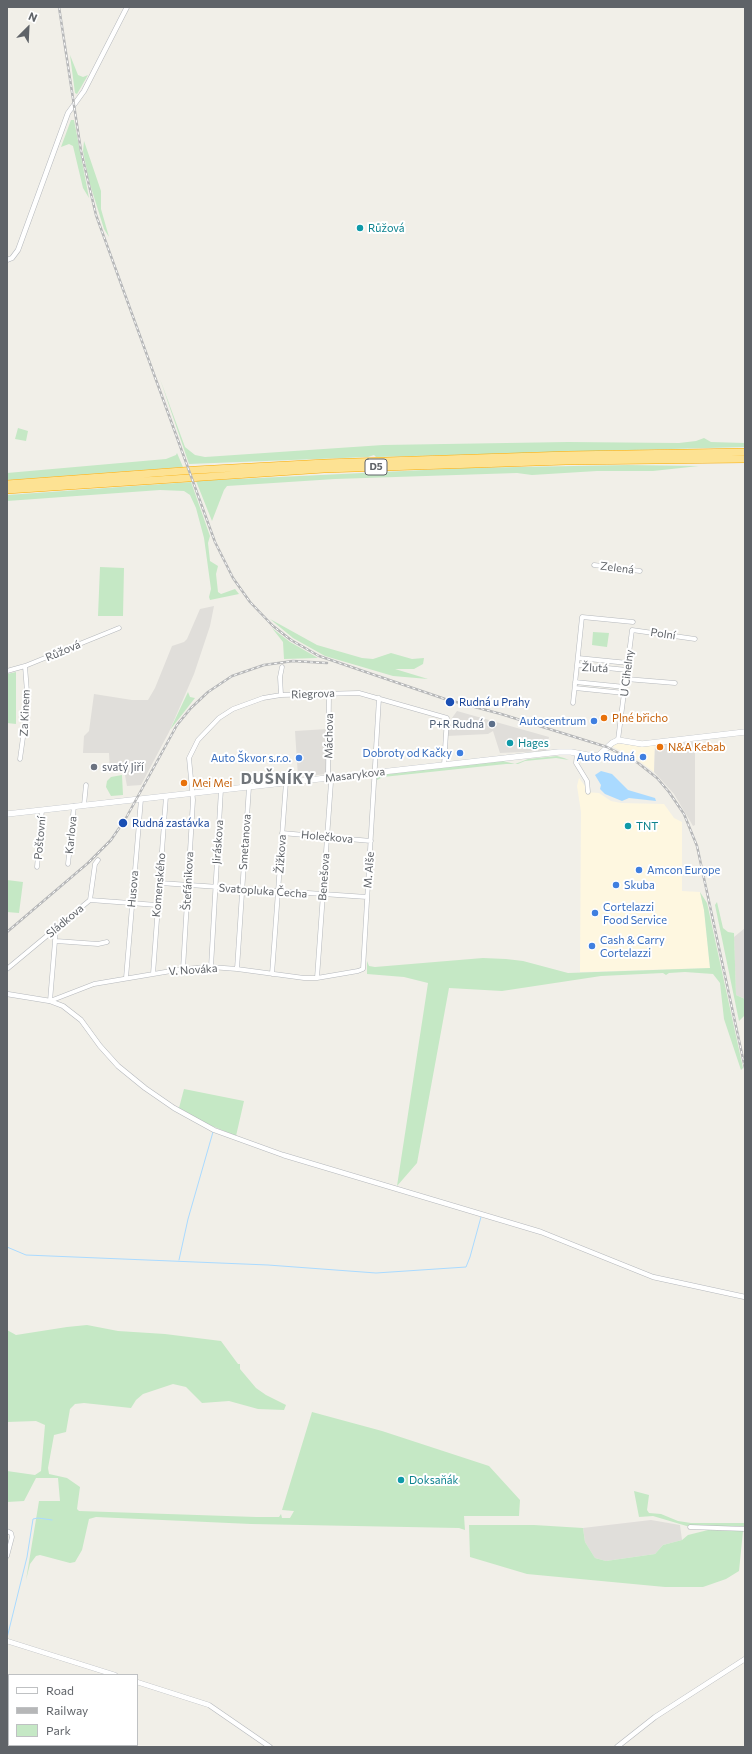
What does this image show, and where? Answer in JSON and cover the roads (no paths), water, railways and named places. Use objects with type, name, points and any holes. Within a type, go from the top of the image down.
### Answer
[{"type":"highway","name":"D5","points":[[7,484],[204,470],[348,462],[567,455],[745,452]]},
{"type":"highway","name":"D5","points":[[7,490],[324,469],[566,461],[745,459]]},
{"type":"main road","points":[[618,740],[642,744],[745,732]]},
{"type":"main road","name":"Masarykova","points":[[7,814],[559,752],[592,756],[599,755],[612,743],[618,740]]},
{"type":"street","points":[[7,260],[12,258],[18,250],[68,113],[84,91],[127,7]]},
{"type":"street","name":"Zelená","points":[[594,565],[640,571]]},
{"type":"street","points":[[577,665],[582,617],[633,622]]},
{"type":"street","name":"Růžová","points":[[7,671],[25,666],[119,628]]},
{"type":"street","name":"Polní","points":[[632,630],[694,639]]},
{"type":"street","name":"U Cihelny","points":[[618,740],[632,630]]},
{"type":"street","points":[[578,658],[628,663]]},
{"type":"street","name":"Žlutá","points":[[573,703],[577,665],[627,670]]},
{"type":"street","name":"Za Kinem","points":[[20,759],[25,723],[27,692],[25,666]]},
{"type":"street","points":[[281,695],[280,677],[282,667]]},
{"type":"street","points":[[626,679],[675,683]]},
{"type":"street","name":"Žlutá","points":[[575,682],[625,687]]},
{"type":"street","name":"Žlutá","points":[[575,688],[624,693]]},
{"type":"street","name":"Riegrova","points":[[192,793],[189,758],[198,740],[207,729],[233,709],[247,702],[281,695],[359,693],[447,718],[444,765]]},
{"type":"street","name":"Máchova","points":[[329,694],[330,778]]},
{"type":"street","name":"M. Alše","points":[[363,969],[376,772],[379,698]]},
{"type":"street","points":[[577,754],[576,764],[587,781],[588,792]]},
{"type":"street","name":"Benešova","points":[[318,978],[331,782],[330,778]]},
{"type":"street","name":"Žižkova","points":[[272,974],[286,782]]},
{"type":"street","points":[[84,805],[86,785]]},
{"type":"street","name":"Smetanova","points":[[237,969],[249,786]]},
{"type":"street","name":"Jiráskova","points":[[211,967],[222,789]]},
{"type":"street","name":"Štefánikova","points":[[183,969],[192,793]]},
{"type":"street","name":"Komenského","points":[[153,974],[166,796]]},
{"type":"street","name":"Husova","points":[[126,978],[131,903],[141,799]]},
{"type":"street","name":"Karlova","points":[[68,864],[74,806]]},
{"type":"street","name":"Poštovní","points":[[37,867],[42,810]]},
{"type":"street","name":"Holečkova","points":[[282,833],[371,841]]},
{"type":"street","points":[[90,900],[95,864],[98,860]]},
{"type":"street","name":"Svatopluka Čecha","points":[[160,883],[367,898]]},
{"type":"street","name":"Sládkova","points":[[7,969],[90,900],[157,905]]},
{"type":"street","points":[[50,1001],[56,929]]},
{"type":"street","points":[[56,941],[98,944],[107,942]]},
{"type":"street","name":"V. Nováka","points":[[50,1001],[94,984],[183,969],[211,967],[237,969],[288,977],[318,978],[363,969]]},
{"type":"street","points":[[7,994],[50,1001],[72,1011],[118,1066],[145,1088],[174,1108],[214,1130],[283,1155],[541,1232],[653,1277],[745,1297]]},
{"type":"street","points":[[690,1527],[745,1530]]},
{"type":"street","points":[[7,1532],[11,1533],[12,1537],[7,1556]]},
{"type":"street","points":[[7,1641],[112,1674]]},
{"type":"street","points":[[617,1747],[654,1717],[745,1659]]},
{"type":"street","points":[[138,1682],[209,1705],[270,1747]]},
{"type":"water","points":[[601,771],[612,774],[628,790],[655,798],[656,801],[629,798],[622,801],[605,794],[600,789],[601,785],[595,775]]},
{"type":"waterway","points":[[179,1260],[188,1219],[213,1132]]},
{"type":"waterway","points":[[7,1247],[26,1255],[268,1265],[376,1273],[466,1267],[481,1217]]},
{"type":"waterway","points":[[7,1638],[27,1557],[33,1519],[38,1518],[52,1520]]},
{"type":"railway","points":[[59,7],[81,151],[96,215],[215,542],[233,578],[250,602],[273,626],[291,640],[319,656],[445,699],[501,714],[607,747],[638,763],[657,778],[669,792],[684,814],[697,846],[745,1068]]},
{"type":"railway","points":[[7,932],[88,863],[111,840],[126,818],[177,725],[191,708],[208,692],[232,676],[264,665],[293,661],[327,663]]},
{"type":"place","name":"Růžová","points":[[360,228]]},
{"type":"place","name":"Rudná u Prahy","points":[[450,702]]},
{"type":"place","name":"Plné břicho","points":[[604,718]]},
{"type":"place","name":"Autocentrum","points":[[594,721]]},
{"type":"place","name":"P+R Rudná","points":[[492,724]]},
{"type":"place","name":"Hages","points":[[510,743]]},
{"type":"place","name":"N&A Kebab","points":[[660,747]]},
{"type":"place","name":"Dobroty od Kačky","points":[[460,753]]},
{"type":"place","name":"Auto Rudná","points":[[643,757]]},
{"type":"place","name":"Auto Škvor s.r.o.","points":[[299,758]]},
{"type":"place","name":"svatý Jiří","points":[[94,767]]},
{"type":"place","name":"Mei Mei","points":[[184,783]]},
{"type":"place","name":"Rudná zastávka","points":[[123,823]]},
{"type":"place","name":"TNT","points":[[628,826]]},
{"type":"place","name":"Amcon Europe","points":[[639,870]]},
{"type":"place","name":"Skuba","points":[[616,885]]},
{"type":"place","name":"Cortelazzi Food Service","points":[[595,913]]},
{"type":"place","name":"Cash & Carry Cortelazzi","points":[[592,946]]},
{"type":"place","name":"Doksaňák","points":[[401,1480]]},
{"type":"district","name":"DUŠNÍKY","points":[[278,779]]}]
